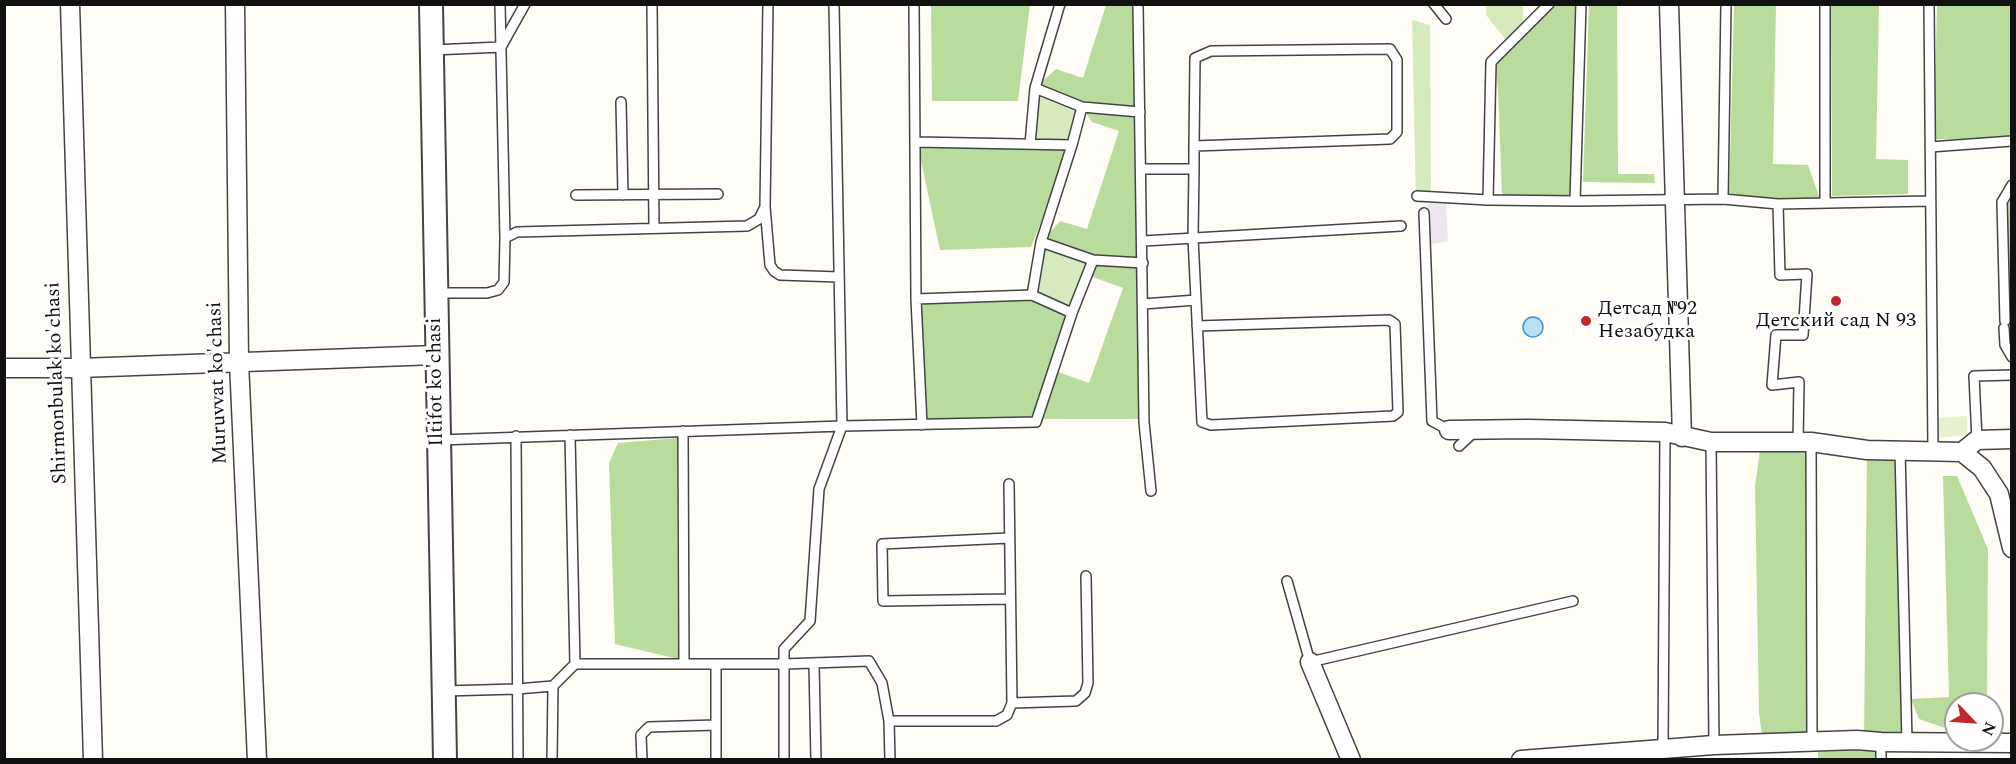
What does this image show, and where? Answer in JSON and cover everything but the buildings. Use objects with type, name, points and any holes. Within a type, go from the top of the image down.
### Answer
[{"type":"street","name":"Shirmonbulak ko'chasi","points":[[70,4],[93,759]]},
{"type":"street","name":"Muruvvat ko'chasi","points":[[235,4],[239,362],[256,759]]},
{"type":"street","name":"Iltifot ko'chasi","points":[[431,4],[445,759]]},
{"type":"street","points":[[1669,4],[1675,199],[1673,435]]},
{"type":"street","points":[[4,368],[80,368],[436,355]]},
{"type":"street","points":[[1449,430],[1528,425],[1673,435],[1711,442],[1805,443],[1867,450],[1962,452],[1982,468],[1999,494],[2012,548]]},
{"type":"street","points":[[1962,452],[1977,440],[2012,438]]},
{"type":"street","points":[[1310,662],[1351,759]]},
{"type":"street","points":[[1521,759],[1608,756],[1663,748],[1812,741],[1857,740],[1881,751],[1906,741],[2012,743]]},
{"type":"lane","points":[[435,293],[486,293],[498,290],[504,282],[500,4]]},
{"type":"lane","points":[[501,47],[525,4]]},
{"type":"lane","points":[[652,4],[654,228]]},
{"type":"lane","points":[[768,4],[765,207],[770,265],[780,275],[839,277]]},
{"type":"lane","points":[[784,759],[784,649],[810,621],[819,489],[843,426],[834,4]]},
{"type":"lane","points":[[914,4],[917,142],[916,299],[922,424]]},
{"type":"lane","points":[[1030,144],[1035,88],[1060,4]]},
{"type":"lane","points":[[1138,4],[1144,422],[1151,491]]},
{"type":"lane","points":[[1434,4],[1446,19]]},
{"type":"lane","points":[[1488,200],[1491,62],[1549,4]]},
{"type":"lane","points":[[1575,201],[1581,4]]},
{"type":"lane","points":[[1723,199],[1726,4]]},
{"type":"lane","points":[[1825,4],[1825,203]]},
{"type":"lane","points":[[1929,4],[1933,451]]},
{"type":"lane","points":[[433,50],[501,47]]},
{"type":"lane","points":[[1194,146],[1390,140],[1397,132],[1397,60],[1390,49],[1210,51],[1195,58],[1194,146],[1194,169],[1193,238],[1197,326],[1202,422],[1211,425],[1393,417],[1398,412],[1395,324],[1389,320],[1197,326]]},
{"type":"lane","points":[[1035,88],[1082,108],[1140,112]]},
{"type":"lane","points":[[621,102],[623,195]]},
{"type":"lane","points":[[1032,295],[1041,242],[1082,108]]},
{"type":"lane","points":[[1930,147],[2012,141]]},
{"type":"lane","points":[[917,142],[1072,145]]},
{"type":"lane","points":[[1142,169],[1194,169]]},
{"type":"lane","points":[[2012,185],[2002,202],[2004,325],[2012,357]]},
{"type":"lane","points":[[576,195],[718,194]]},
{"type":"lane","points":[[1417,196],[1575,201],[1723,199],[1778,204],[1930,201]]},
{"type":"lane","points":[[1778,204],[1780,275],[1807,274],[1803,335],[1776,335],[1772,385],[1799,382],[1805,443],[1812,741]]},
{"type":"lane","points":[[505,238],[517,232],[747,226],[759,219],[765,207]]},
{"type":"lane","points":[[1424,213],[1432,421],[1449,430]]},
{"type":"lane","points":[[1143,241],[1401,226]]},
{"type":"lane","points":[[1041,242],[1093,260],[1143,263]]},
{"type":"lane","points":[[439,440],[843,426],[1036,422],[1072,313],[1093,260]]},
{"type":"lane","points":[[916,299],[1032,295],[1072,313]]},
{"type":"lane","points":[[1143,304],[1196,300]]},
{"type":"lane","points":[[1977,440],[1974,376],[2012,375]]},
{"type":"lane","points":[[1459,446],[1475,430]]},
{"type":"lane","points":[[682,431],[684,664]]},
{"type":"lane","points":[[570,435],[575,664]]},
{"type":"lane","points":[[1663,748],[1673,435]]},
{"type":"lane","points":[[516,436],[518,759]]},
{"type":"lane","points":[[1711,442],[1714,745]]},
{"type":"lane","points":[[1900,450],[1906,741]]},
{"type":"lane","points":[[890,721],[996,721],[1006,715],[1012,703],[1008,484]]},
{"type":"lane","points":[[1009,538],[882,544],[883,601],[1010,599]]},
{"type":"lane","points":[[1012,703],[1076,701],[1084,693],[1088,683],[1086,576]]},
{"type":"lane","points":[[1287,581],[1310,662],[1573,602]]},
{"type":"lane","points":[[443,691],[553,686],[575,664],[814,664],[869,661],[882,683],[890,721],[890,759]]},
{"type":"lane","points":[[716,664],[716,759]]},
{"type":"lane","points":[[814,664],[816,759]]},
{"type":"lane","points":[[552,759],[553,686]]},
{"type":"lane","points":[[642,759],[641,735],[649,727],[716,725]]},
{"type":"shaded area","points":[[1428,203],[1446,204],[1448,241],[1428,245]]},
{"type":"green space","points":[[931,5],[1030,5],[1018,101],[932,101]]},
{"type":"green space","points":[[1106,5],[1132,5],[1140,112],[1142,419],[1039,419],[1058,372],[1089,383],[1123,288],[1093,277],[1093,260],[1041,242],[1060,221],[1087,229],[1119,131],[1092,122],[1082,107],[1035,88],[1056,69],[1083,78]]},
{"type":"green space","points":[[1486,5],[1523,5],[1523,22],[1506,40],[1486,15]]},
{"type":"green space","points":[[1551,5],[1580,5],[1572,197],[1502,195],[1495,65]]},
{"type":"green space","points":[[1589,5],[1617,5],[1618,174],[1654,174],[1655,183],[1583,182]]},
{"type":"green space","points":[[1734,5],[1776,5],[1773,164],[1808,165],[1820,199],[1729,198]]},
{"type":"green space","points":[[1831,5],[1879,5],[1876,159],[1908,160],[1908,194],[1832,196]]},
{"type":"green space","points":[[1937,5],[2011,5],[2011,142],[1934,139]]},
{"type":"green space","points":[[1412,20],[1430,25],[1431,191],[1416,203]]},
{"type":"green space","points":[[1035,88],[1082,107],[1072,145],[1030,144]]},
{"type":"green space","points":[[917,142],[1072,145],[1031,247],[940,250]]},
{"type":"green space","points":[[2002,202],[2011,202],[2011,345],[2005,345]]},
{"type":"green space","points":[[1041,242],[1093,260],[1072,313],[1032,295]]},
{"type":"green space","points":[[1032,295],[1072,313],[1034,419],[922,425],[916,299]]},
{"type":"green space","points":[[1967,416],[1967,435],[1937,438],[1938,418]]},
{"type":"green space","points":[[677,438],[678,659],[615,644],[609,463],[618,443]]},
{"type":"green space","points":[[1811,442],[1812,741],[1763,743],[1759,713],[1755,486],[1761,443]]},
{"type":"green space","points":[[1867,450],[1900,450],[1907,741],[1864,740]]},
{"type":"green space","points":[[1943,476],[1957,476],[1988,549],[1987,692],[1949,692]]},
{"type":"green space","points":[[1944,697],[1944,728],[1919,719],[1911,699]]},
{"type":"green space","points":[[1878,748],[1878,759],[1818,759],[1818,752]]},
{"type":"water","points":[[1533,317],[1540,320],[1543,327],[1540,334],[1533,337],[1526,334],[1523,327],[1526,320]]},
{"type":"place","name":"Детский сад N 93","points":[[1836,301]]},
{"type":"place","name":"Детсад №92 Незабудка","points":[[1586,321]]}]
